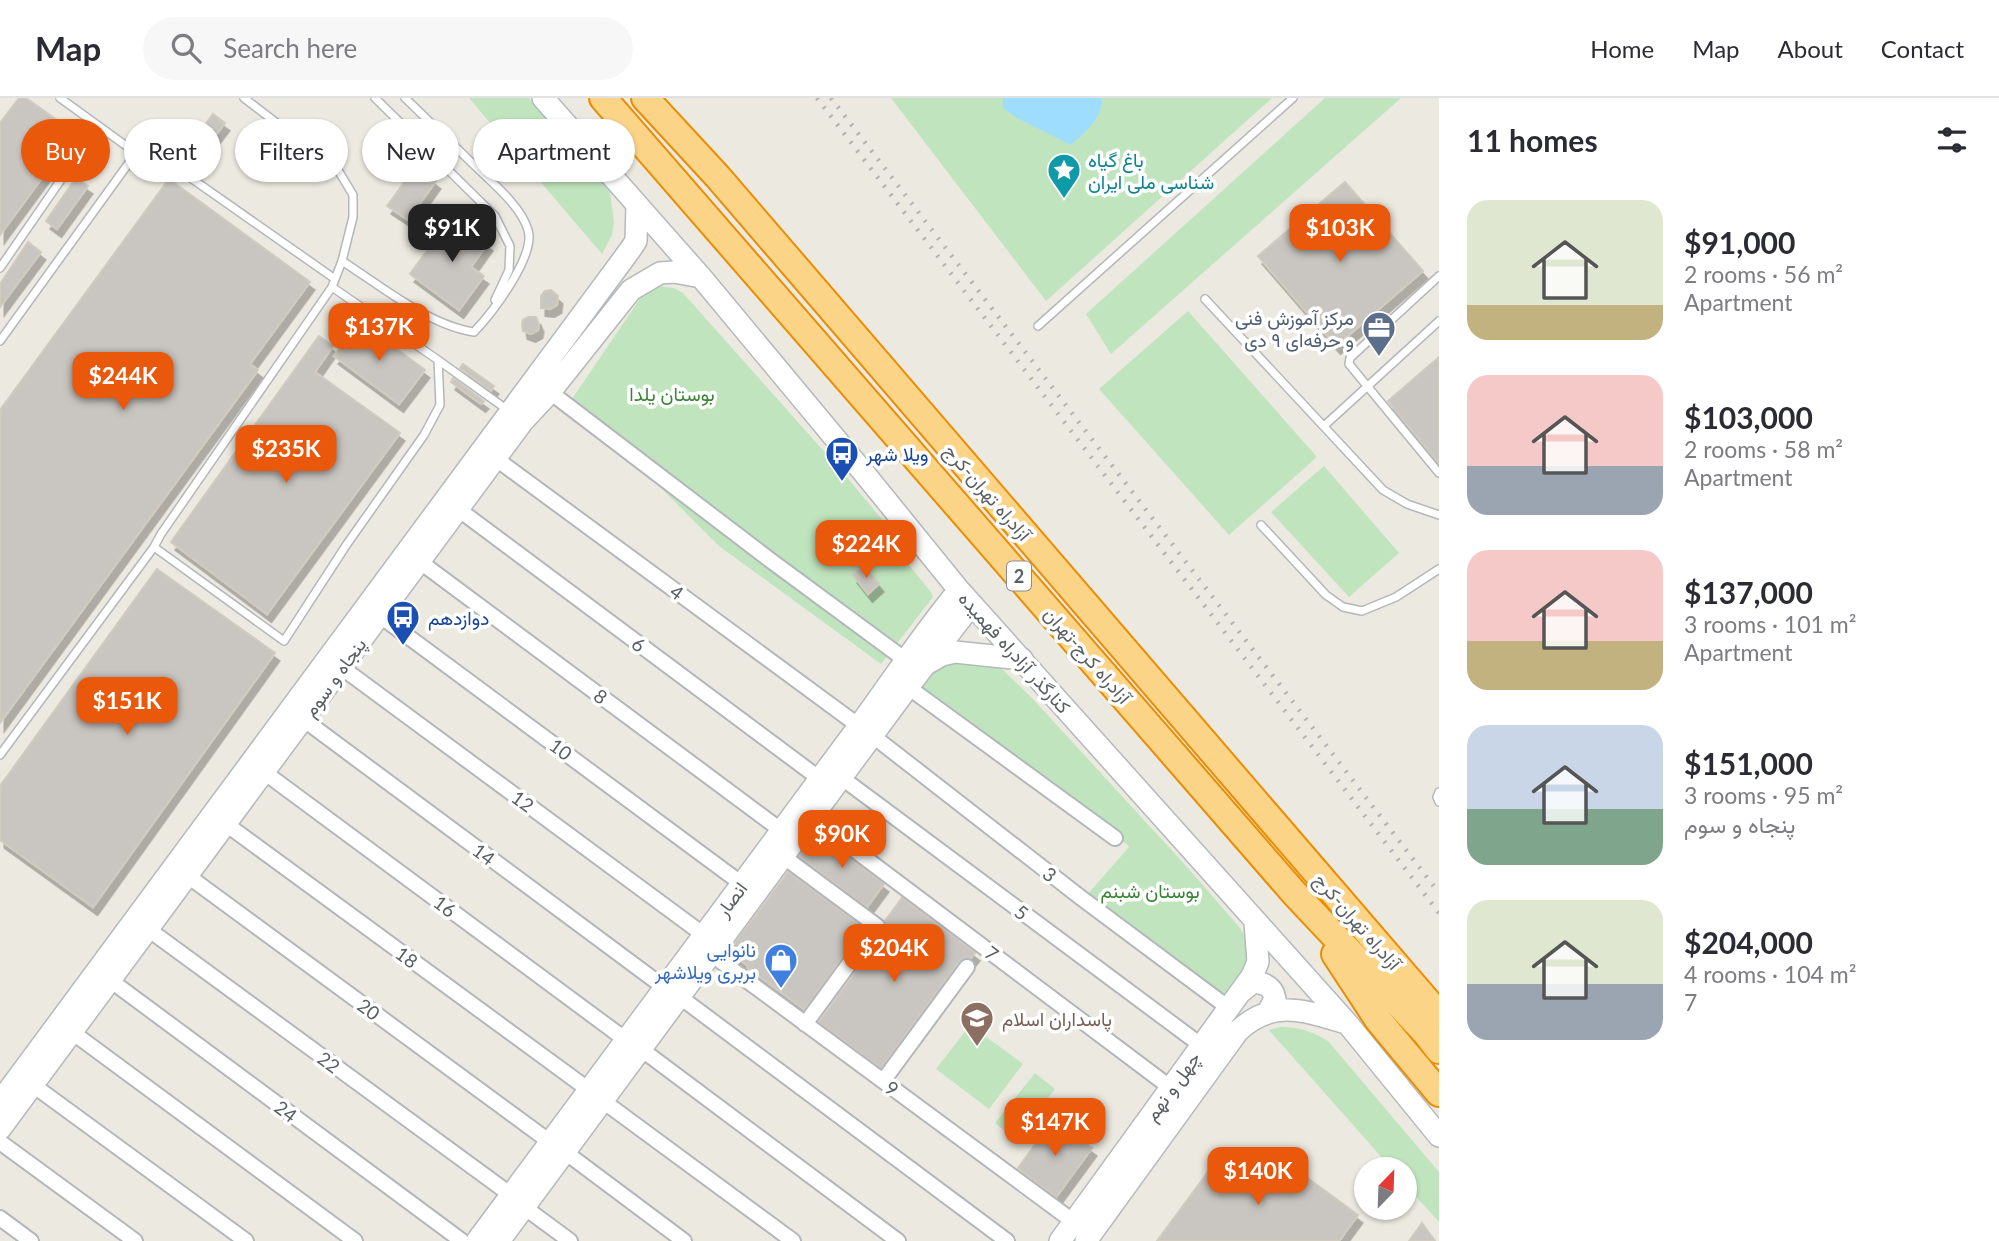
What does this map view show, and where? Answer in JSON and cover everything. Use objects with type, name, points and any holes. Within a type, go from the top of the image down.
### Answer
[{"type":"highway","name":"آزادراه کرج-تهران","points":[[603,98],[1295,894],[1439,1050]]},
{"type":"highway","name":"آزادراه تهران-کرج","points":[[645,98],[718,177],[1439,1015]]},
{"type":"highway","points":[[1295,894],[1379,1021],[1439,1093]]},
{"type":"street","name":"کنارگذر آزادراه فهمیده","points":[[543,98],[701,277],[965,597],[1347,1023],[1439,1136]]},
{"type":"street","points":[[637,205],[636,241],[654,245],[662,252],[665,262],[660,273],[674,272],[701,277]]},
{"type":"street","name":"پنجاه و سوم","points":[[0,1102],[516,416],[636,241]]},
{"type":"street","name":"پنجاه و سوم","points":[[0,1129],[495,458],[516,416],[550,392],[631,290],[660,273]]},
{"type":"street","points":[[550,392],[770,560],[915,664],[955,652],[1022,659]]},
{"type":"street","name":"4","points":[[495,458],[866,731]]},
{"type":"street","name":"6","points":[[458,509],[820,779]]},
{"type":"street","name":"8","points":[[419,561],[782,831]]},
{"type":"street","name":"انصار","points":[[708,945],[742,884],[820,779],[908,687],[933,622],[965,597]]},
{"type":"street","name":"10","points":[[379,615],[742,884]]},
{"type":"street","name":"انصار","points":[[477,1241],[517,1201],[708,945],[813,818],[842,778],[866,731],[915,664]]},
{"type":"street","name":"12","points":[[341,667],[708,945]]},
{"type":"street","points":[[908,687],[1115,838]]},
{"type":"street","name":"14","points":[[303,719],[1007,1241]]},
{"type":"street","name":"3","points":[[866,731],[1230,1009]]},
{"type":"street","name":"16","points":[[264,772],[898,1241]]},
{"type":"street","name":"5","points":[[842,778],[1202,1046]]},
{"type":"street","name":"7","points":[[813,818],[1171,1088]]},
{"type":"street","name":"18","points":[[226,824],[793,1241]]},
{"type":"street","points":[[784,856],[877,926],[805,1024]]},
{"type":"street","name":"20","points":[[188,876],[684,1241]]},
{"type":"street","name":"چهل و نهم","points":[[1060,1241],[1252,976],[1258,962],[1255,922]]},
{"type":"street","name":"22","points":[[148,929],[570,1241]]},
{"type":"street","name":"9","points":[[708,945],[805,1024],[1073,1222]]},
{"type":"street","points":[[883,1081],[967,967]]},
{"type":"street","name":"24","points":[[110,980],[462,1241]]},
{"type":"street","points":[[1242,990],[1253,982],[1271,988],[1275,999],[1268,1012]]},
{"type":"street","name":"چهل و نهم","points":[[1086,1241],[1238,1031],[1257,1016],[1280,1009],[1305,1010],[1347,1023]]},
{"type":"street","points":[[72,1032],[355,1241]]},
{"type":"street","points":[[33,1085],[246,1241]]},
{"type":"street","points":[[0,1142],[135,1241]]},
{"type":"street","name":"انصار","points":[[499,1241],[517,1201]]},
{"type":"street","points":[[0,1218],[32,1241]]},
{"type":"lane","points":[[60,98],[88,119]]},
{"type":"lane","points":[[0,755],[155,547],[161,534],[334,283],[353,217],[353,195],[338,170],[244,98]]},
{"type":"lane","points":[[375,98],[495,216],[510,246],[509,270],[489,314]]},
{"type":"lane","points":[[342,261],[431,318],[460,330],[474,332],[510,287],[528,247],[529,232],[522,216],[405,98]]},
{"type":"lane","points":[[1038,326],[1293,98]]},
{"type":"lane","points":[[0,341],[124,170]]},
{"type":"lane","points":[[0,268],[59,182]]},
{"type":"lane","points":[[196,182],[516,416]]},
{"type":"lane","points":[[1439,276],[1350,358],[1349,364],[1439,473]]},
{"type":"lane","points":[[1205,299],[1383,490],[1407,504],[1439,515]]},
{"type":"lane","points":[[1324,426],[1439,321]]},
{"type":"lane","points":[[155,547],[284,641],[347,544],[424,435],[440,405],[438,360]]},
{"type":"lane","points":[[1261,525],[1326,595],[1343,607],[1362,611],[1396,597],[1439,569]]},
{"type":"lane","points":[[1439,792],[1439,802]]},
{"type":"green space","points":[[469,98],[529,98],[547,119],[487,119]]},
{"type":"green space","name":"باغ گیاه‌ شناسی ملی ایران","points":[[891,98],[1272,98],[1046,301]]},
{"type":"green space","points":[[1325,98],[1401,98],[1111,354],[1086,314]]},
{"type":"green space","points":[[541,182],[601,182],[610,192],[614,222],[612,235],[602,254]]},
{"type":"green space","name":"بوستان یلدا","points":[[648,287],[674,288],[683,293],[895,535],[899,553],[931,592],[933,597],[881,664],[719,546],[572,399]]},
{"type":"green space","points":[[1188,311],[1317,457],[1229,535],[1099,389]]},
{"type":"green space","points":[[1324,466],[1399,553],[1349,597],[1271,512]]},
{"type":"green space","name":"بوستان شبنم","points":[[959,660],[991,665],[1003,670],[1031,697],[1240,928],[1248,947],[1247,965],[1230,1000],[1086,896],[1129,847],[1113,830],[914,686],[930,669]]},
{"type":"green space","points":[[970,1025],[1023,1064],[989,1109],[936,1069]]},
{"type":"green space","points":[[1280,1027],[1305,1030],[1328,1041],[1439,1172],[1439,1222],[1418,1199],[1418,1157],[1381,1157],[1269,1030]]},
{"type":"green space","points":[[1035,1073],[1055,1089],[1015,1139],[995,1123]]},
{"type":"water","points":[[1003,98],[1101,98],[1101,105],[1092,124],[1071,145],[1017,118],[1003,108]]},
{"type":"building","points":[[19,98],[26,98],[55,119],[21,119],[21,182],[39,182],[0,235],[0,123]]},
{"type":"building","points":[[73,182],[82,182],[88,186],[57,229],[46,221]]},
{"type":"building","points":[[167,182],[173,182],[310,282],[250,364],[258,370],[0,723],[0,410]]},
{"type":"building","points":[[404,182],[435,182],[408,220],[387,206]]},
{"type":"building","points":[[1345,182],[1423,271],[1336,346],[1258,256]]},
{"type":"building","points":[[452,216],[488,243],[471,267],[484,276],[459,310],[410,274]]},
{"type":"building","points":[[28,242],[41,252],[0,307],[0,284]]},
{"type":"building","points":[[551,290],[558,296],[557,305],[550,309],[541,308],[541,296],[545,291]]},
{"type":"building","points":[[536,317],[539,324],[538,330],[531,334],[523,331],[523,320]]},
{"type":"building","points":[[360,322],[425,370],[399,404],[334,356]]},
{"type":"building","points":[[319,336],[333,346],[315,372],[400,433],[267,614],[171,542]]},
{"type":"building","points":[[1439,357],[1439,463],[1388,401]]},
{"type":"building","points":[[463,364],[494,386],[491,391],[460,368]]},
{"type":"building","points":[[453,378],[484,401],[481,404],[451,382]]},
{"type":"building","points":[[864,566],[879,584],[868,594],[853,575]]},
{"type":"building","points":[[157,569],[275,653],[93,907],[0,840],[0,786]]},
{"type":"building","points":[[816,833],[884,884],[867,907],[799,856]]},
{"type":"building","points":[[788,872],[864,928],[804,1009],[729,951]]},
{"type":"building","points":[[902,898],[975,953],[971,958],[959,961],[881,1068],[819,1022],[885,932],[885,921]]},
{"type":"building","points":[[1053,1120],[1092,1148],[1056,1197],[1018,1168]]},
{"type":"building","points":[[1225,1149],[1265,1178],[1280,1158],[1354,1212],[1354,1220],[1339,1241],[1157,1241]]},
{"type":"building","points":[[1422,1223],[1435,1241],[1409,1241]]},
{"type":"railway","points":[[817,98],[1439,913]]},
{"type":"railway","points":[[831,98],[1439,893]]},
{"type":"place","name":"باغ گیاه‌ شناسی ملی ایران","points":[[1064,200]]},
{"type":"place","name":"مرکز آموزش فنی و حرفه‌ای ۹ دی","points":[[1379,358]]},
{"type":"place","name":"ویلا شهر","points":[[842,483]]},
{"type":"place","name":"دوازدهم","points":[[403,647]]},
{"type":"place","name":"نانوایی بربری ویلاشهر","points":[[781,990]]},
{"type":"place","name":"پاسداران اسلام","points":[[977,1048]]}]
